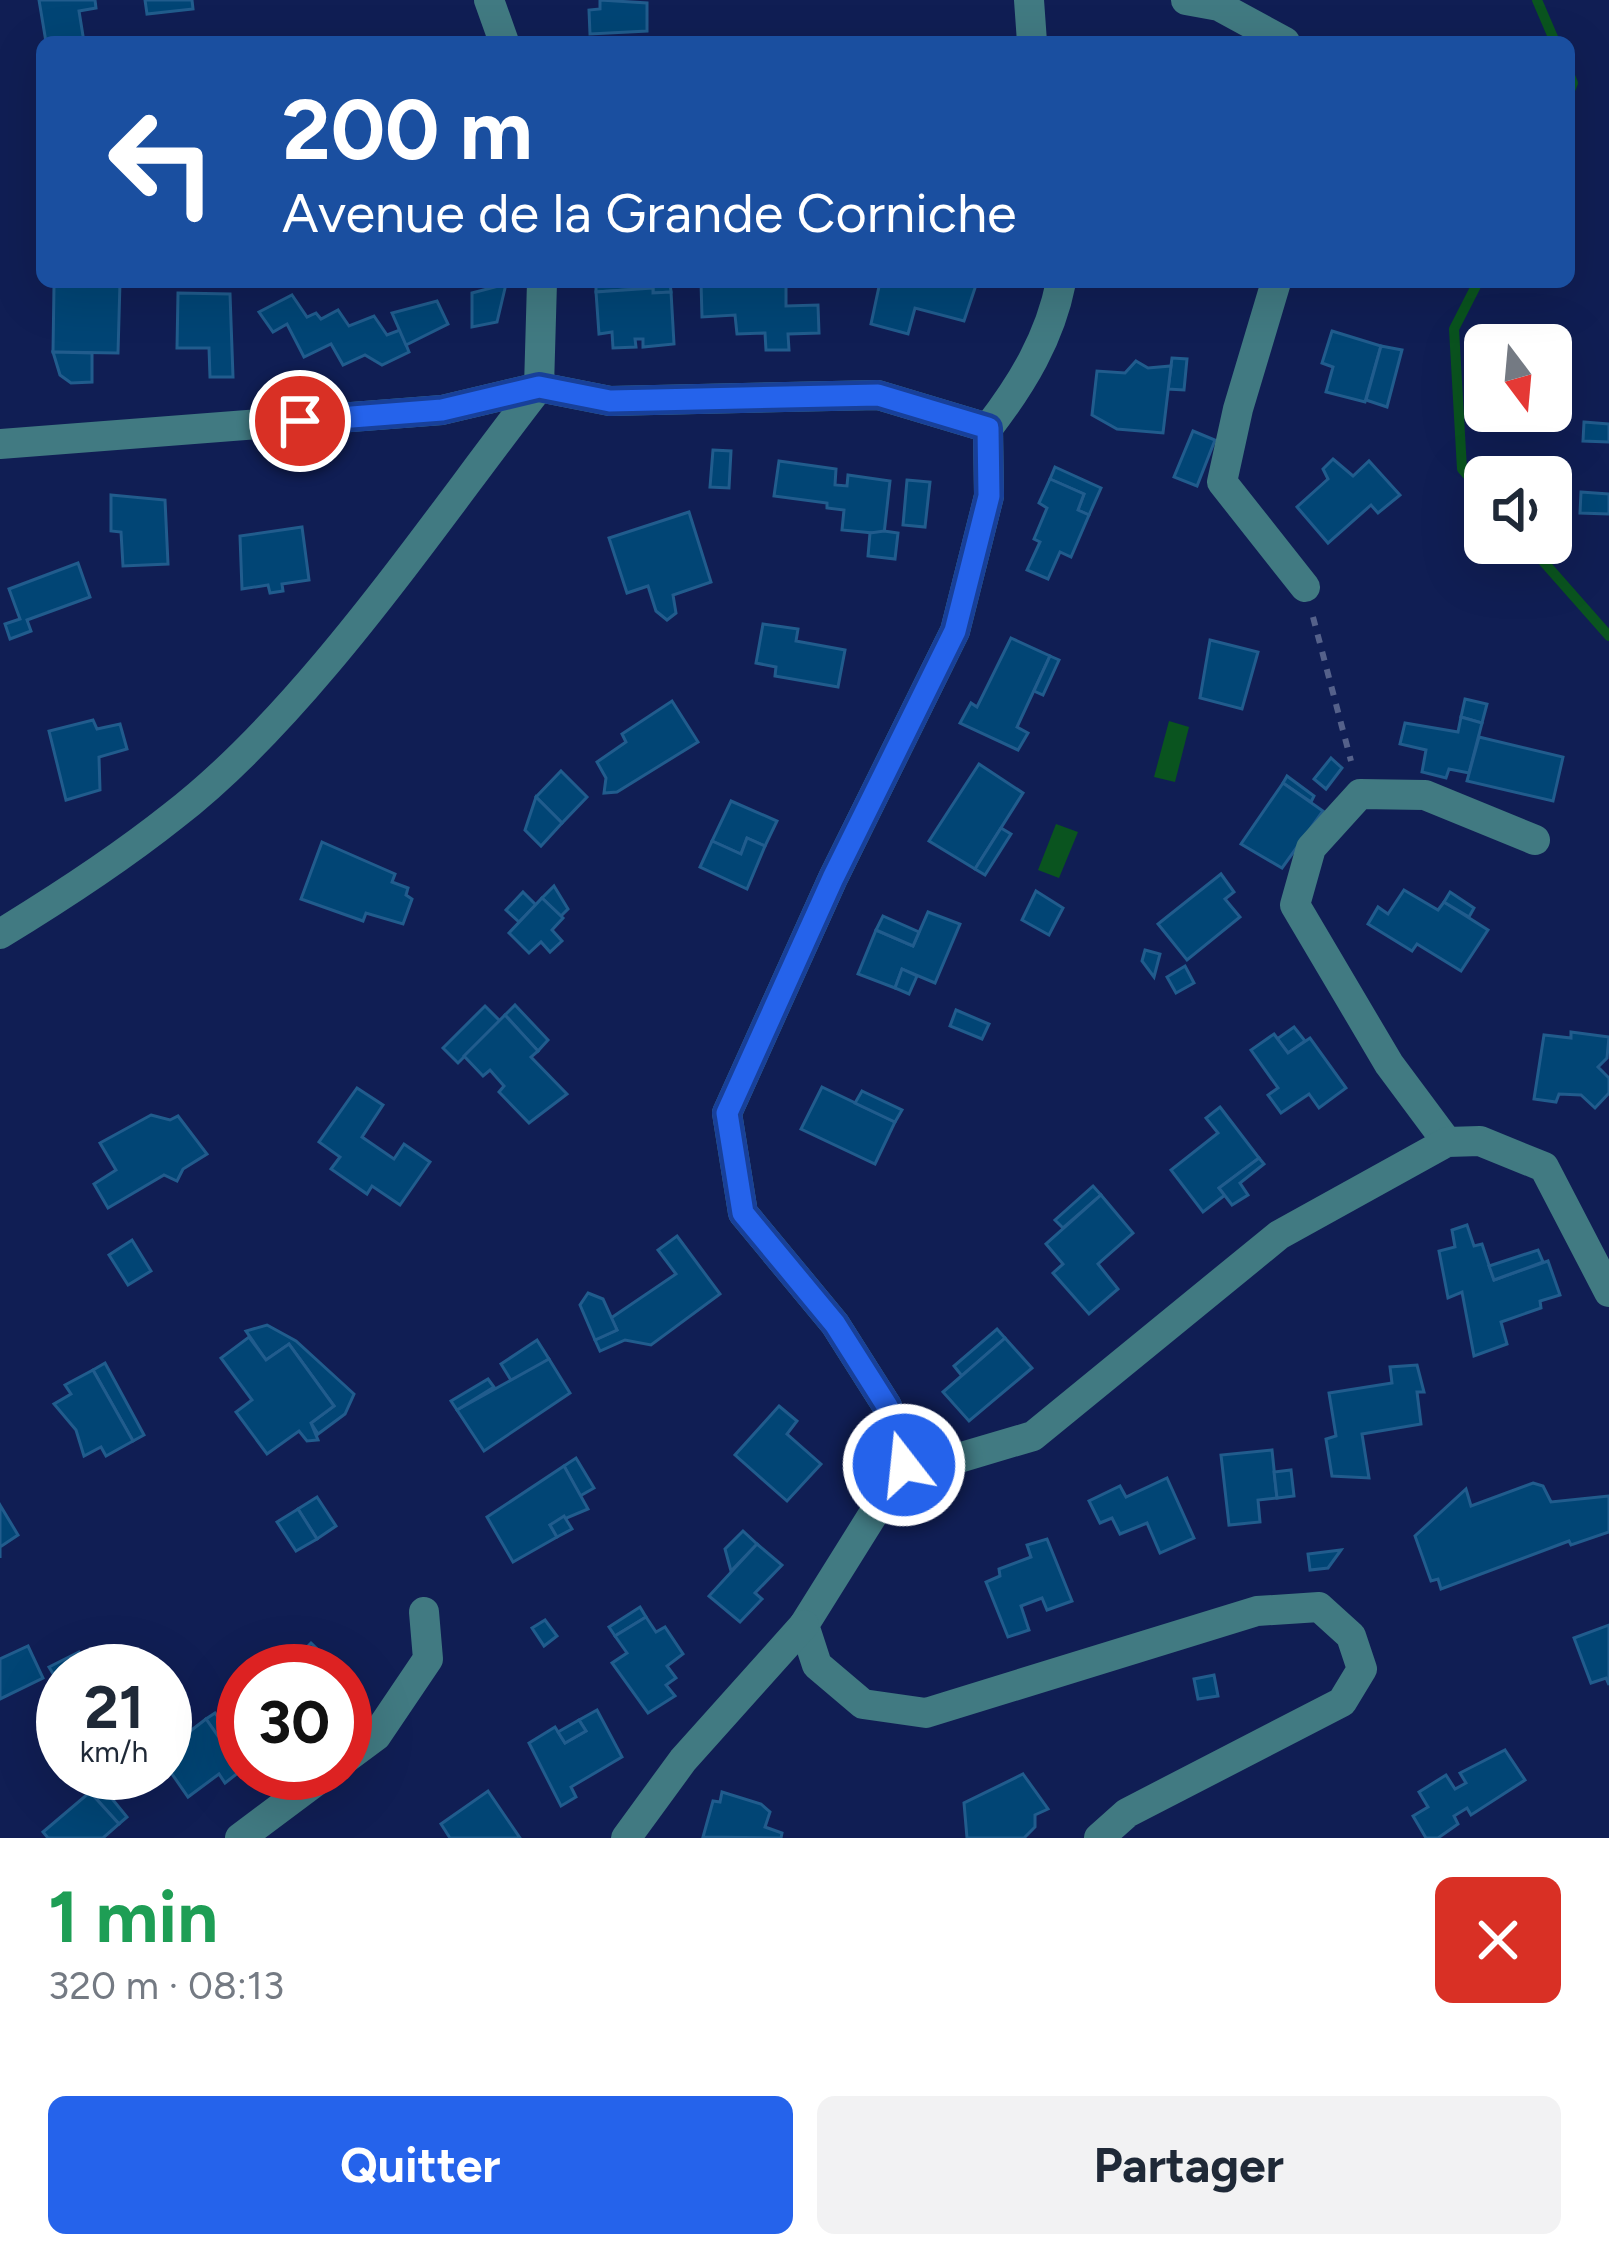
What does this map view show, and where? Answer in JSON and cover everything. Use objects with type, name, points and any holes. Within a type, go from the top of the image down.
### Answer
[{"type":"street","points":[[489,0],[502,36]]},
{"type":"street","points":[[1029,0],[1032,36]]},
{"type":"street","points":[[1186,0],[1219,6],[1274,36]]},
{"type":"street","points":[[0,934],[175,815],[259,736],[352,627],[539,387],[542,288]]},
{"type":"street","points":[[626,1838],[683,1760],[804,1624],[904,1465],[887,1406],[835,1324],[743,1213],[727,1113],[833,878],[955,631],[989,496],[988,428],[1020,386],[1041,344],[1058,288]]},
{"type":"street","points":[[1274,288],[1222,482],[1305,587]]},
{"type":"street","points":[[0,444],[442,410],[539,387],[610,401],[878,395],[988,428]]},
{"type":"street","points":[[1447,1142],[1365,1027],[1295,905],[1310,848],[1360,794],[1425,795],[1535,840]]},
{"type":"street","points":[[904,1465],[962,1457],[1033,1436],[1280,1235],[1447,1142],[1480,1141],[1544,1168],[1609,1292]]},
{"type":"street","points":[[804,1624],[818,1666],[863,1704],[926,1713],[1258,1611],[1319,1607],[1352,1636],[1362,1669],[1342,1702],[1127,1813],[1099,1838]]},
{"type":"street","points":[[372,1739],[428,1659],[424,1612]]},
{"type":"street","points":[[240,1838],[291,1800]]},
{"type":"path","points":[[1305,587],[1360,794]]},
{"type":"shaded area","points":[[1169,721],[1189,727],[1175,782],[1154,777]]},
{"type":"shaded area","points":[[1056,824],[1078,832],[1059,878],[1038,870]]},
{"type":"building","points":[[39,0],[95,0],[96,8],[79,11],[83,36],[45,36]]},
{"type":"building","points":[[145,0],[192,0],[193,9],[147,14]]},
{"type":"building","points":[[600,0],[647,3],[647,31],[590,34],[589,10],[600,9]]},
{"type":"building","points":[[54,288],[120,288],[118,353],[53,352]]},
{"type":"building","points":[[505,288],[497,322],[472,327],[472,293]]},
{"type":"building","points":[[596,288],[653,288],[596,292]]},
{"type":"building","points":[[653,288],[653,293],[671,292],[674,344],[643,347],[643,339],[635,339],[636,347],[613,348],[612,332],[599,334],[596,292]]},
{"type":"building","points":[[701,288],[786,288],[786,306],[818,305],[819,333],[788,334],[789,350],[766,350],[765,333],[737,334],[735,315],[702,317]]},
{"type":"building","points":[[879,288],[975,288],[964,321],[915,308],[908,334],[871,324]]},
{"type":"building","points":[[178,293],[230,294],[233,377],[210,377],[209,348],[177,348]]},
{"type":"building","points":[[292,295],[307,317],[316,313],[321,319],[338,310],[349,326],[374,316],[387,335],[400,330],[409,352],[382,365],[365,355],[343,365],[331,344],[304,357],[287,324],[273,332],[259,312]]},
{"type":"building","points":[[437,301],[448,324],[406,345],[392,313]]},
{"type":"building","points":[[1332,331],[1381,346],[1365,402],[1326,392],[1333,367],[1322,363]]},
{"type":"building","points":[[1381,346],[1402,350],[1387,407],[1366,400]]},
{"type":"building","points":[[53,352],[92,353],[92,382],[71,383],[60,375]]},
{"type":"building","points":[[1172,358],[1187,359],[1184,390],[1168,389]]},
{"type":"building","points":[[1136,361],[1148,368],[1171,366],[1163,433],[1117,429],[1092,415],[1097,371],[1125,373]]},
{"type":"building","points":[[1584,422],[1609,424],[1609,442],[1583,441]]},
{"type":"building","points":[[1193,431],[1215,440],[1197,486],[1174,477]]},
{"type":"building","points":[[713,450],[731,451],[729,488],[710,487]]},
{"type":"building","points":[[1333,459],[1353,476],[1369,461],[1400,495],[1378,513],[1371,505],[1328,543],[1297,507],[1328,479],[1323,469]]},
{"type":"building","points":[[779,461],[836,469],[835,485],[847,486],[848,475],[890,481],[884,534],[842,530],[844,510],[827,508],[827,503],[774,496]]},
{"type":"building","points":[[1055,467],[1101,488],[1089,515],[1078,510],[1084,494],[1050,479]]},
{"type":"building","points":[[1050,479],[1084,494],[1078,510],[1089,515],[1071,557],[1060,552],[1048,579],[1027,570],[1040,542],[1034,539],[1047,508],[1039,503]]},
{"type":"building","points":[[907,480],[930,482],[925,527],[903,525]]},
{"type":"building","points":[[1581,492],[1609,494],[1609,514],[1580,513]]},
{"type":"building","points":[[111,495],[165,500],[168,564],[123,566],[121,532],[111,531]]},
{"type":"building","points":[[689,512],[711,582],[673,595],[676,613],[667,620],[656,611],[648,586],[627,593],[609,538]]},
{"type":"building","points":[[302,527],[309,580],[282,584],[283,591],[270,593],[268,585],[242,589],[240,536]]},
{"type":"building","points":[[870,533],[898,533],[895,559],[868,556]]},
{"type":"building","points":[[78,563],[90,597],[27,620],[31,631],[10,639],[5,624],[20,619],[9,589]]},
{"type":"building","points":[[763,624],[798,629],[796,641],[845,650],[838,687],[775,676],[776,667],[756,663]]},
{"type":"building","points":[[1011,638],[1050,656],[1017,727],[1028,733],[1018,750],[960,723],[971,703],[977,707]]},
{"type":"building","points":[[1210,640],[1258,652],[1242,709],[1200,698]]},
{"type":"building","points":[[1050,656],[1059,660],[1043,695],[1034,691]]},
{"type":"building","points":[[1465,699],[1487,704],[1482,723],[1461,717]]},
{"type":"building","points":[[672,701],[698,742],[617,792],[604,793],[606,778],[597,762],[626,742],[622,734]]},
{"type":"building","points":[[1461,717],[1482,723],[1469,773],[1449,769],[1446,778],[1422,772],[1426,750],[1400,744],[1405,723],[1458,732]]},
{"type":"building","points":[[93,720],[97,729],[120,724],[127,749],[99,757],[100,790],[66,800],[49,731]]},
{"type":"building","points":[[1479,737],[1563,757],[1553,801],[1467,781]]},
{"type":"building","points":[[1331,758],[1342,768],[1326,789],[1314,779]]},
{"type":"building","points":[[979,764],[1023,793],[975,869],[929,841]]},
{"type":"building","points":[[561,771],[587,797],[562,823],[536,797]]},
{"type":"building","points":[[1287,776],[1314,796],[1311,802],[1283,783]]},
{"type":"building","points":[[1283,783],[1323,811],[1282,868],[1241,844]]},
{"type":"building","points":[[536,797],[562,823],[541,846],[525,830]]},
{"type":"building","points":[[731,801],[777,821],[765,846],[747,838],[741,854],[712,841]]},
{"type":"building","points":[[1001,828],[1011,834],[985,875],[975,869]]},
{"type":"building","points":[[747,838],[765,846],[747,889],[700,867],[712,841],[741,854]]},
{"type":"building","points":[[322,842],[395,874],[392,882],[408,888],[406,895],[412,899],[403,924],[366,913],[363,921],[301,899]]},
{"type":"building","points":[[1221,874],[1234,892],[1225,899],[1240,917],[1187,960],[1158,924]]},
{"type":"building","points":[[554,886],[568,909],[561,916],[542,898]]},
{"type":"building","points":[[1404,890],[1438,910],[1444,902],[1488,930],[1461,971],[1417,944],[1412,951],[1368,924],[1378,907],[1388,914]]},
{"type":"building","points":[[1036,891],[1063,908],[1049,935],[1022,920]]},
{"type":"building","points":[[523,892],[536,905],[519,922],[506,910]]},
{"type":"building","points":[[1450,892],[1474,908],[1469,917],[1444,902]]},
{"type":"building","points":[[542,898],[563,918],[552,930],[562,941],[550,952],[541,942],[529,953],[509,933]]},
{"type":"building","points":[[928,912],[960,924],[935,983],[902,969],[895,988],[858,974],[876,930],[913,946]]},
{"type":"building","points":[[883,916],[919,932],[913,946],[876,930]]},
{"type":"building","points":[[1145,950],[1160,954],[1154,977],[1142,961]]},
{"type":"building","points":[[1185,966],[1194,983],[1176,993],[1167,977]]},
{"type":"building","points":[[902,969],[917,976],[909,994],[895,988]]},
{"type":"building","points":[[515,1005],[548,1040],[538,1051],[505,1015]]},
{"type":"building","points":[[485,1006],[500,1021],[458,1063],[443,1048]]},
{"type":"building","points":[[956,1010],[989,1024],[982,1039],[950,1026]]},
{"type":"building","points":[[505,1015],[538,1051],[531,1057],[567,1094],[529,1123],[499,1092],[504,1086],[490,1070],[483,1076],[464,1056]]},
{"type":"building","points":[[1294,1027],[1305,1041],[1288,1053],[1277,1039]]},
{"type":"building","points":[[1571,1032],[1609,1037],[1607,1058],[1598,1067],[1609,1078],[1609,1093],[1595,1108],[1581,1095],[1559,1094],[1556,1102],[1534,1099],[1544,1035],[1571,1038]]},
{"type":"building","points":[[1274,1034],[1288,1053],[1310,1038],[1346,1088],[1319,1108],[1309,1094],[1281,1113],[1268,1095],[1278,1088],[1251,1050]]},
{"type":"building","points":[[822,1087],[895,1122],[875,1164],[801,1129]]},
{"type":"building","points":[[357,1088],[383,1105],[362,1137],[394,1159],[404,1144],[430,1162],[400,1205],[372,1186],[367,1194],[331,1169],[340,1157],[319,1142]]},
{"type":"building","points":[[862,1091],[902,1110],[895,1122],[855,1103]]},
{"type":"building","points":[[1220,1107],[1259,1158],[1219,1188],[1225,1195],[1203,1212],[1171,1170],[1218,1133],[1206,1118]]},
{"type":"building","points":[[151,1115],[170,1120],[178,1116],[207,1154],[183,1169],[177,1181],[164,1175],[108,1208],[94,1184],[116,1170],[100,1143]]},
{"type":"building","points":[[1259,1158],[1264,1164],[1240,1183],[1248,1195],[1232,1205],[1219,1188]]},
{"type":"building","points":[[1093,1186],[1101,1195],[1063,1228],[1055,1220]]},
{"type":"building","points":[[1101,1195],[1133,1233],[1098,1264],[1118,1289],[1089,1314],[1053,1273],[1063,1264],[1046,1244]]},
{"type":"building","points":[[1467,1225],[1474,1246],[1482,1244],[1494,1280],[1548,1261],[1560,1295],[1540,1301],[1541,1308],[1501,1322],[1507,1344],[1474,1356],[1462,1292],[1448,1298],[1439,1251],[1455,1247],[1452,1230]]},
{"type":"building","points":[[677,1236],[720,1294],[651,1345],[625,1340],[600,1351],[595,1340],[617,1330],[611,1318],[676,1274],[658,1250]]},
{"type":"building","points":[[132,1240],[151,1271],[128,1285],[109,1255]]},
{"type":"building","points":[[1538,1250],[1543,1262],[1494,1280],[1489,1266]]},
{"type":"building","points":[[588,1293],[603,1299],[617,1330],[595,1340],[580,1305]]},
{"type":"building","points":[[267,1325],[296,1341],[354,1394],[345,1414],[318,1434],[311,1423],[334,1406],[289,1344],[266,1360],[246,1331]]},
{"type":"building","points":[[997,1329],[1005,1338],[962,1376],[954,1366]]},
{"type":"building","points":[[249,1337],[266,1360],[289,1344],[334,1406],[311,1423],[318,1440],[307,1441],[299,1431],[267,1454],[236,1412],[252,1400],[221,1358]]},
{"type":"building","points":[[1005,1338],[1032,1368],[969,1421],[943,1392]]},
{"type":"building","points":[[537,1340],[549,1359],[512,1382],[501,1364]]},
{"type":"building","points":[[549,1359],[570,1393],[484,1451],[457,1410]]},
{"type":"building","points":[[105,1363],[144,1435],[133,1441],[93,1370]]},
{"type":"building","points":[[1417,1365],[1424,1392],[1417,1392],[1421,1424],[1362,1434],[1369,1478],[1332,1476],[1326,1439],[1336,1436],[1329,1393],[1392,1383],[1390,1367]]},
{"type":"building","points":[[93,1370],[133,1441],[106,1456],[101,1447],[84,1456],[76,1430],[54,1404],[71,1394],[65,1385]]},
{"type":"building","points":[[488,1379],[494,1387],[457,1410],[451,1401]]},
{"type":"building","points":[[779,1406],[797,1421],[787,1434],[821,1464],[787,1501],[735,1455]]},
{"type":"building","points":[[1272,1450],[1277,1498],[1258,1500],[1260,1522],[1229,1525],[1221,1455]]},
{"type":"building","points":[[576,1458],[594,1488],[580,1496],[564,1466]]},
{"type":"building","points":[[564,1466],[588,1509],[550,1525],[557,1537],[513,1562],[487,1517]]},
{"type":"building","points":[[1291,1470],[1294,1496],[1277,1498],[1274,1472]]},
{"type":"building","points":[[1167,1478],[1194,1538],[1160,1553],[1147,1523],[1120,1534],[1112,1518],[1100,1523],[1089,1501],[1120,1486],[1126,1497]]},
{"type":"building","points":[[1533,1483],[1543,1486],[1551,1502],[1609,1496],[1609,1532],[1571,1545],[1569,1541],[1441,1589],[1438,1579],[1431,1581],[1415,1536],[1466,1489],[1471,1506]]},
{"type":"building","points":[[317,1497],[336,1526],[317,1539],[298,1509]]},
{"type":"building","points":[[0,1505],[18,1535],[0,1547]]},
{"type":"building","points":[[298,1509],[317,1539],[296,1551],[277,1522]]},
{"type":"building","points":[[564,1516],[572,1529],[557,1537],[550,1525]]},
{"type":"building","points":[[743,1531],[757,1544],[731,1571],[725,1549]]},
{"type":"building","points":[[1047,1539],[1072,1601],[1047,1610],[1042,1598],[1021,1606],[1029,1630],[1008,1637],[986,1582],[1000,1576],[999,1569],[1031,1557],[1027,1545]]},
{"type":"building","points":[[757,1544],[782,1565],[755,1593],[762,1599],[740,1622],[709,1596]]},
{"type":"building","points":[[1341,1550],[1328,1568],[1310,1570],[1308,1554]]},
{"type":"building","points":[[640,1607],[646,1617],[615,1636],[609,1627]]},
{"type":"building","points":[[646,1617],[656,1632],[665,1627],[683,1654],[667,1666],[676,1678],[666,1685],[675,1696],[648,1713],[612,1663],[627,1653],[615,1636]]},
{"type":"building","points":[[545,1620],[557,1636],[544,1646],[532,1628]]},
{"type":"building","points":[[1609,1625],[1609,1685],[1606,1678],[1591,1683],[1574,1638]]},
{"type":"building","points":[[28,1646],[36,1663],[36,1681],[0,1699],[0,1659]]},
{"type":"building","points":[[1214,1675],[1218,1696],[1198,1699],[1194,1679]]},
{"type":"building","points":[[597,1710],[622,1757],[571,1787],[576,1797],[561,1806],[529,1743],[555,1727],[565,1743],[586,1731],[579,1720]]},
{"type":"building","points":[[216,1714],[216,1733],[206,1719]]},
{"type":"building","points":[[206,1719],[216,1733],[216,1776],[192,1794],[192,1730]]},
{"type":"building","points":[[579,1720],[586,1731],[565,1743],[558,1732]]},
{"type":"building","points":[[1505,1750],[1525,1780],[1471,1815],[1467,1808],[1454,1816],[1458,1824],[1438,1838],[1426,1838],[1413,1816],[1428,1807],[1419,1792],[1446,1775],[1455,1789],[1466,1783],[1460,1773]]},
{"type":"building","points":[[1023,1774],[1048,1809],[1035,1815],[1035,1827],[1024,1838],[967,1838],[964,1803]]},
{"type":"building","points":[[488,1791],[520,1838],[450,1838],[441,1824]]},
{"type":"building","points":[[722,1792],[761,1804],[770,1812],[765,1827],[782,1833],[781,1838],[703,1837],[713,1801],[720,1802]]},
{"type":"building","points":[[81,1800],[97,1800],[119,1824],[103,1838],[48,1838],[43,1832]]},
{"type":"building","points":[[97,1800],[113,1800],[127,1817],[119,1824]]},
{"type":"waterway","points":[[1537,0],[1552,36]]},
{"type":"waterway","points":[[1464,471],[1454,329],[1475,288]]},
{"type":"waterway","points":[[1546,564],[1609,636]]},
{"type":"route","points":[[300,421],[442,410],[539,387],[610,401],[704,403],[842,393],[878,395],[911,401],[988,428],[989,496],[955,631],[833,878],[727,1113],[743,1213],[835,1324],[887,1406],[904,1465]]}]
